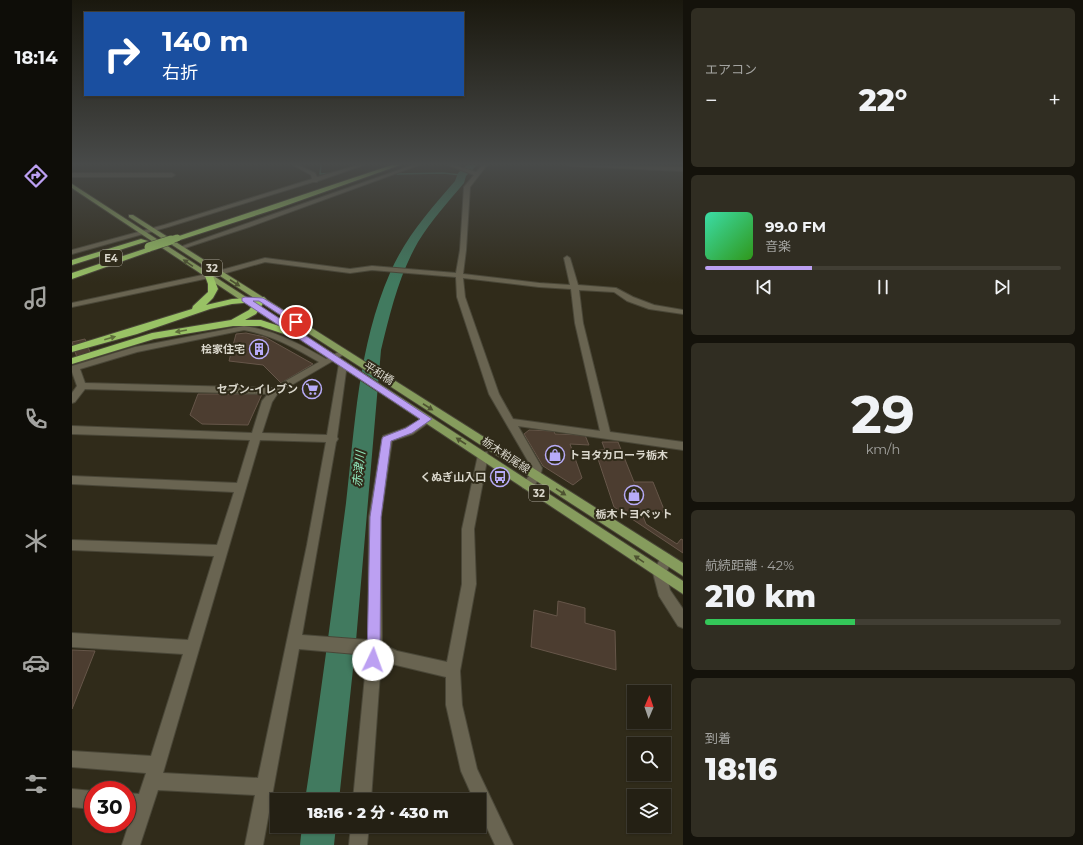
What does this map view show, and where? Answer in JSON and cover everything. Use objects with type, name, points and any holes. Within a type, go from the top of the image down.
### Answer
[{"type":"highway","name":"E4","points":[[72,263],[177,240],[266,204]]},
{"type":"highway","points":[[72,276],[149,246],[177,240],[281,204]]},
{"type":"highway","name":"E4","points":[[72,269],[149,246]]},
{"type":"highway","points":[[186,314],[210,296],[213,286],[209,276]]},
{"type":"highway","points":[[72,349],[220,303],[245,299],[258,303],[244,318],[233,323]]},
{"type":"highway","points":[[73,366],[152,336],[233,323],[260,323],[302,338]]},
{"type":"main road","name":"32","points":[[100,204],[245,299]]},
{"type":"main road","name":"32","points":[[112,204],[152,230],[177,240],[329,360],[347,367]]},
{"type":"main road","name":"32","points":[[258,303],[344,352]]},
{"type":"main road","name":"平和橋","points":[[344,352],[395,392]]},
{"type":"main road","name":"平和橋","points":[[347,367],[395,392]]},
{"type":"main road","name":"栃木粕尾線","points":[[395,392],[427,419],[683,588]]},
{"type":"main road","name":"栃木粕尾線","points":[[395,392],[536,476],[683,570]]},
{"type":"street","points":[[72,252],[237,204]]},
{"type":"street","points":[[177,240],[247,226],[307,204]]},
{"type":"street","points":[[466,204],[463,250],[459,276],[461,297],[494,394],[537,468],[536,476],[527,485]]},
{"type":"street","points":[[567,258],[575,288],[579,323],[606,435]]},
{"type":"street","points":[[72,305],[209,276],[265,260],[350,271],[361,271],[372,268],[575,288],[616,290],[630,298],[652,307],[683,312]]},
{"type":"street","points":[[82,386],[73,366],[135,350],[244,328],[263,331],[329,360]]},
{"type":"street","points":[[136,801],[151,781],[157,765],[266,401],[276,391],[344,352]]},
{"type":"street","points":[[254,845],[264,787],[300,642],[333,439],[347,367]]},
{"type":"street","points":[[82,386],[276,391]]},
{"type":"street","points":[[72,400],[82,386]]},
{"type":"street","points":[[362,793],[367,647],[375,517],[387,439],[409,431],[427,419]]},
{"type":"street","points":[[511,422],[683,446]]},
{"type":"street","points":[[72,430],[333,439]]},
{"type":"street","points":[[483,455],[468,530],[469,584],[453,671],[454,705],[469,771],[504,845]]},
{"type":"street","points":[[72,480],[241,488]]},
{"type":"street","points":[[72,545],[222,551]]},
{"type":"street","points":[[666,559],[659,573],[664,592],[683,621]]},
{"type":"street","points":[[72,640],[192,647]]},
{"type":"street","points":[[300,642],[367,647],[396,658],[453,671]]},
{"type":"street","points":[[72,759],[157,765]]},
{"type":"street","points":[[151,781],[264,787]]},
{"type":"street","points":[[72,798],[84,799]]},
{"type":"street","points":[[131,845],[132,833]]},
{"type":"street","points":[[358,845],[359,833]]},
{"type":"building","name":"桧家住宅","points":[[246,333],[265,337],[313,364],[281,383],[263,365],[229,361],[236,334]]},
{"type":"building","points":[[85,339],[93,360],[79,364],[72,342]]},
{"type":"building","points":[[198,394],[262,394],[248,425],[202,424],[190,415]]},
{"type":"building","name":"トヨタカローラ栃木","points":[[529,430],[554,431],[555,434],[585,435],[589,445],[570,444],[582,478],[573,485],[543,466],[524,434]]},
{"type":"building","name":"栃木トヨペット","points":[[602,442],[618,442],[634,482],[653,482],[665,512],[641,511],[646,524],[677,544],[681,539],[683,540],[683,553],[614,507],[595,450],[605,450]]},
{"type":"building","points":[[558,601],[585,608],[585,623],[615,631],[616,670],[531,647],[534,610],[557,616]]},
{"type":"building","points":[[72,650],[95,651],[72,709]]},
{"type":"waterway","name":"赤津川","points":[[323,793],[342,641],[373,350],[381,318],[397,272],[412,243],[440,204]]},
{"type":"waterway","name":"赤津川","points":[[317,845],[318,833]]},
{"type":"place","name":"桧家住宅","points":[[259,349]]},
{"type":"place","name":"セブン-イレブン","points":[[312,389]]},
{"type":"place","name":"トヨタカローラ栃木","points":[[555,455]]},
{"type":"place","name":"くぬぎ山入口","points":[[500,477]]},
{"type":"place","name":"栃木トヨペット","points":[[634,495]]},
{"type":"route","points":[[296,322],[261,299],[245,299],[427,419],[409,431],[387,439],[375,517],[375,648],[373,660]]}]
